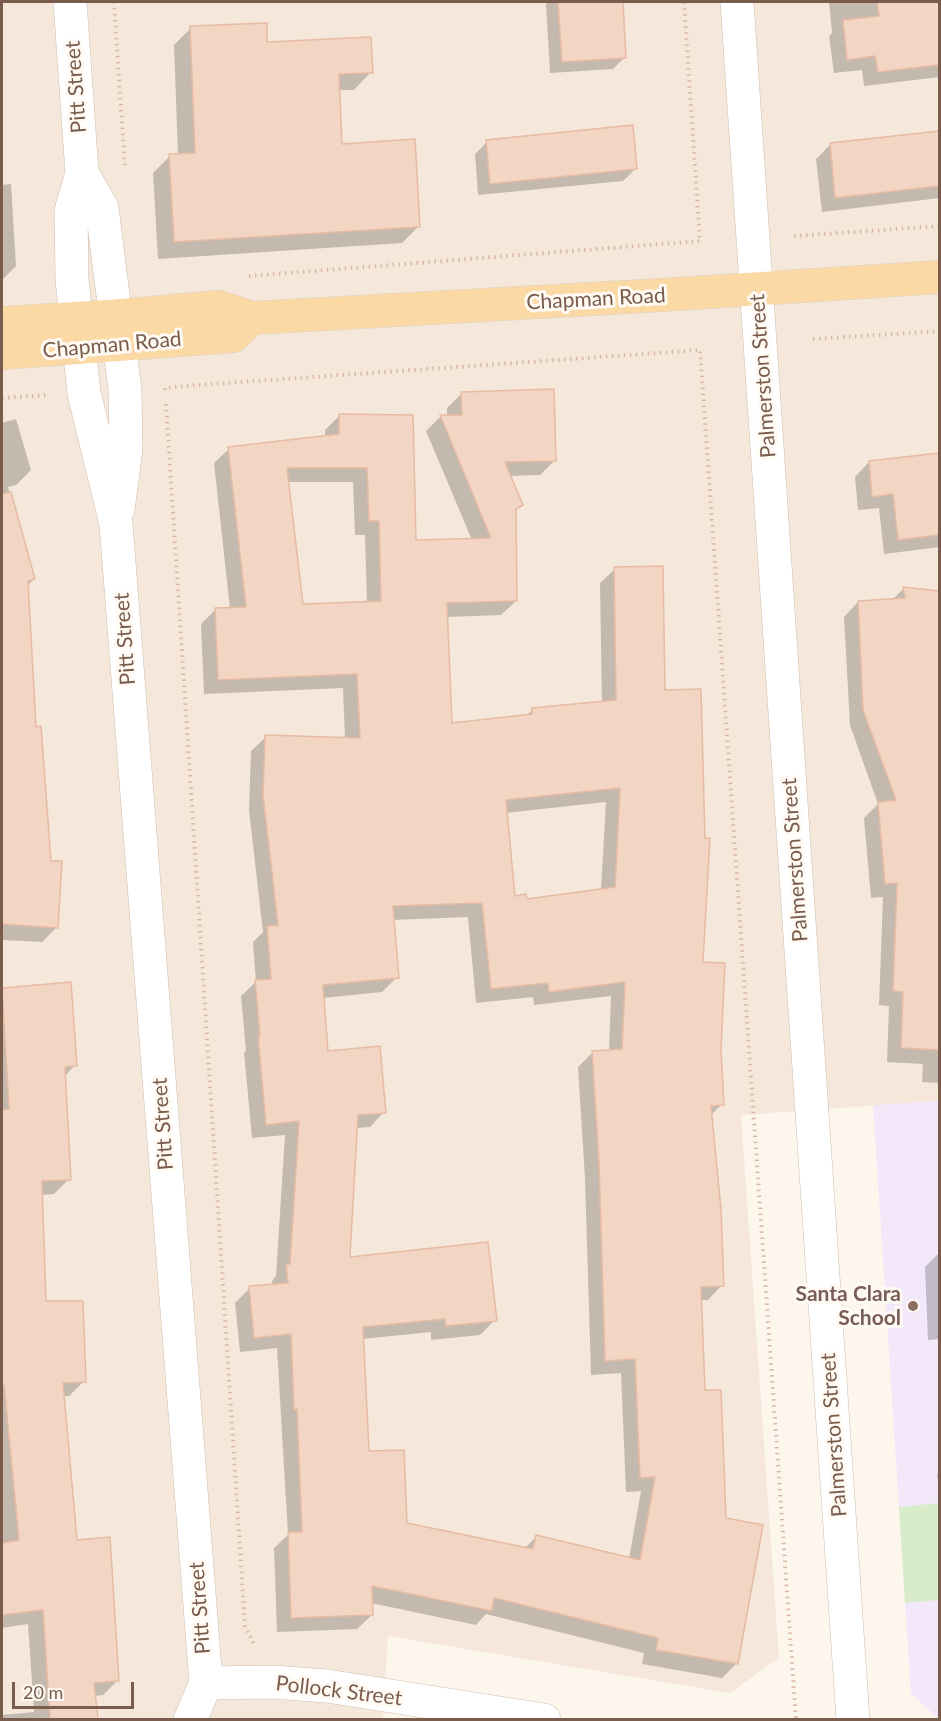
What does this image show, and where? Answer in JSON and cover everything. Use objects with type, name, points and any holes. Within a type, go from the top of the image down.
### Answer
[{"type":"main road","name":"Chapman Road","points":[[2,323],[78,333],[118,331],[233,336],[252,318],[939,277]]},
{"type":"main road","name":"Chapman Road","points":[[2,353],[78,333]]},
{"type":"street","name":"Pitt Street","points":[[70,2],[81,173],[71,211],[72,279],[84,393],[116,524],[206,1683],[189,1719]]},
{"type":"street","name":"Palmerston Street","points":[[738,2],[853,1719]]},
{"type":"street","name":"Pitt Street","points":[[81,173],[102,208],[125,390],[126,449],[116,524]]},
{"type":"street","name":"Pollock Street","points":[[206,1683],[272,1682],[327,1686],[544,1719]]},
{"type":"path","points":[[114,2],[126,174]]},
{"type":"path","points":[[248,276],[700,241],[684,2]]},
{"type":"path","points":[[794,236],[939,226]]},
{"type":"path","points":[[813,339],[939,331]]},
{"type":"path","points":[[272,1682],[245,1626],[165,388],[700,350],[796,1719]]},
{"type":"path","points":[[2,398],[52,395]]},
{"type":"shaded area","points":[[2,2],[939,2],[939,1101],[741,1115],[779,1658],[730,1693],[388,1636],[383,1719],[2,1720]]},
{"type":"shaded area","name":"Santa Clara School","points":[[939,1101],[939,1719],[911,1694],[873,1105]]},
{"type":"green space","points":[[939,1503],[939,1600],[905,1603],[899,1507]]},
{"type":"building","points":[[558,2],[623,2],[626,58],[562,62]]},
{"type":"building","points":[[877,2],[939,2],[939,65],[878,72],[875,56],[847,60],[843,20],[879,16]]},
{"type":"building","points":[[267,23],[267,42],[371,37],[373,73],[339,74],[342,144],[415,139],[420,227],[174,242],[169,154],[195,153],[190,26]]},
{"type":"building","points":[[633,125],[637,169],[490,184],[486,140]]},
{"type":"building","points":[[939,131],[939,186],[835,198],[830,143]]},
{"type":"building","points":[[554,389],[556,461],[505,462],[523,505],[516,509],[517,601],[447,603],[452,723],[532,714],[532,708],[616,700],[614,567],[663,566],[665,690],[701,689],[705,838],[710,838],[703,962],[725,963],[721,1050],[724,1105],[711,1106],[721,1210],[724,1286],[701,1287],[705,1390],[721,1390],[726,1518],[763,1525],[738,1664],[656,1650],[658,1638],[494,1598],[492,1611],[372,1586],[373,1615],[291,1618],[288,1532],[302,1532],[297,1409],[294,1410],[291,1334],[254,1338],[249,1286],[288,1283],[286,1264],[290,1264],[299,1121],[266,1125],[258,1036],[260,1036],[255,980],[271,979],[267,926],[278,925],[263,795],[265,735],[360,738],[357,674],[218,680],[215,608],[246,607],[228,447],[339,434],[339,414],[413,415],[416,540],[491,538],[440,415],[462,415],[461,392]],"holes":[[[287,468],[367,468],[369,521],[379,521],[381,601],[303,604]],[[620,788],[615,887],[527,899],[526,894],[515,896],[506,800]],[[482,903],[491,989],[548,983],[549,992],[625,982],[622,1049],[592,1051],[599,1162],[605,1361],[635,1359],[640,1478],[655,1477],[640,1560],[536,1535],[533,1549],[407,1523],[404,1450],[369,1451],[363,1327],[445,1319],[446,1326],[497,1321],[488,1242],[350,1257],[358,1115],[386,1113],[380,1046],[328,1051],[323,985],[399,978],[393,906]]]},
{"type":"building","points":[[939,453],[939,535],[898,540],[893,494],[872,497],[869,461]]},
{"type":"building","points":[[11,492],[35,579],[28,581],[36,727],[41,726],[51,861],[62,861],[58,928],[2,924],[2,494]]},
{"type":"building","points":[[903,587],[939,591],[939,1050],[901,1048],[903,992],[893,991],[897,883],[885,884],[878,802],[896,800],[863,710],[858,601],[905,598]]},
{"type":"building","points":[[71,982],[77,1066],[65,1067],[71,1180],[42,1181],[46,1301],[83,1301],[86,1382],[63,1383],[77,1540],[110,1537],[119,1681],[94,1683],[98,1719],[50,1719],[43,1610],[2,1615],[2,1543],[19,1540],[4,1385],[2,1385],[2,1110],[9,1109],[2,988]]},
{"type":"place","name":"Santa Clara School","points":[[913,1306]]}]
